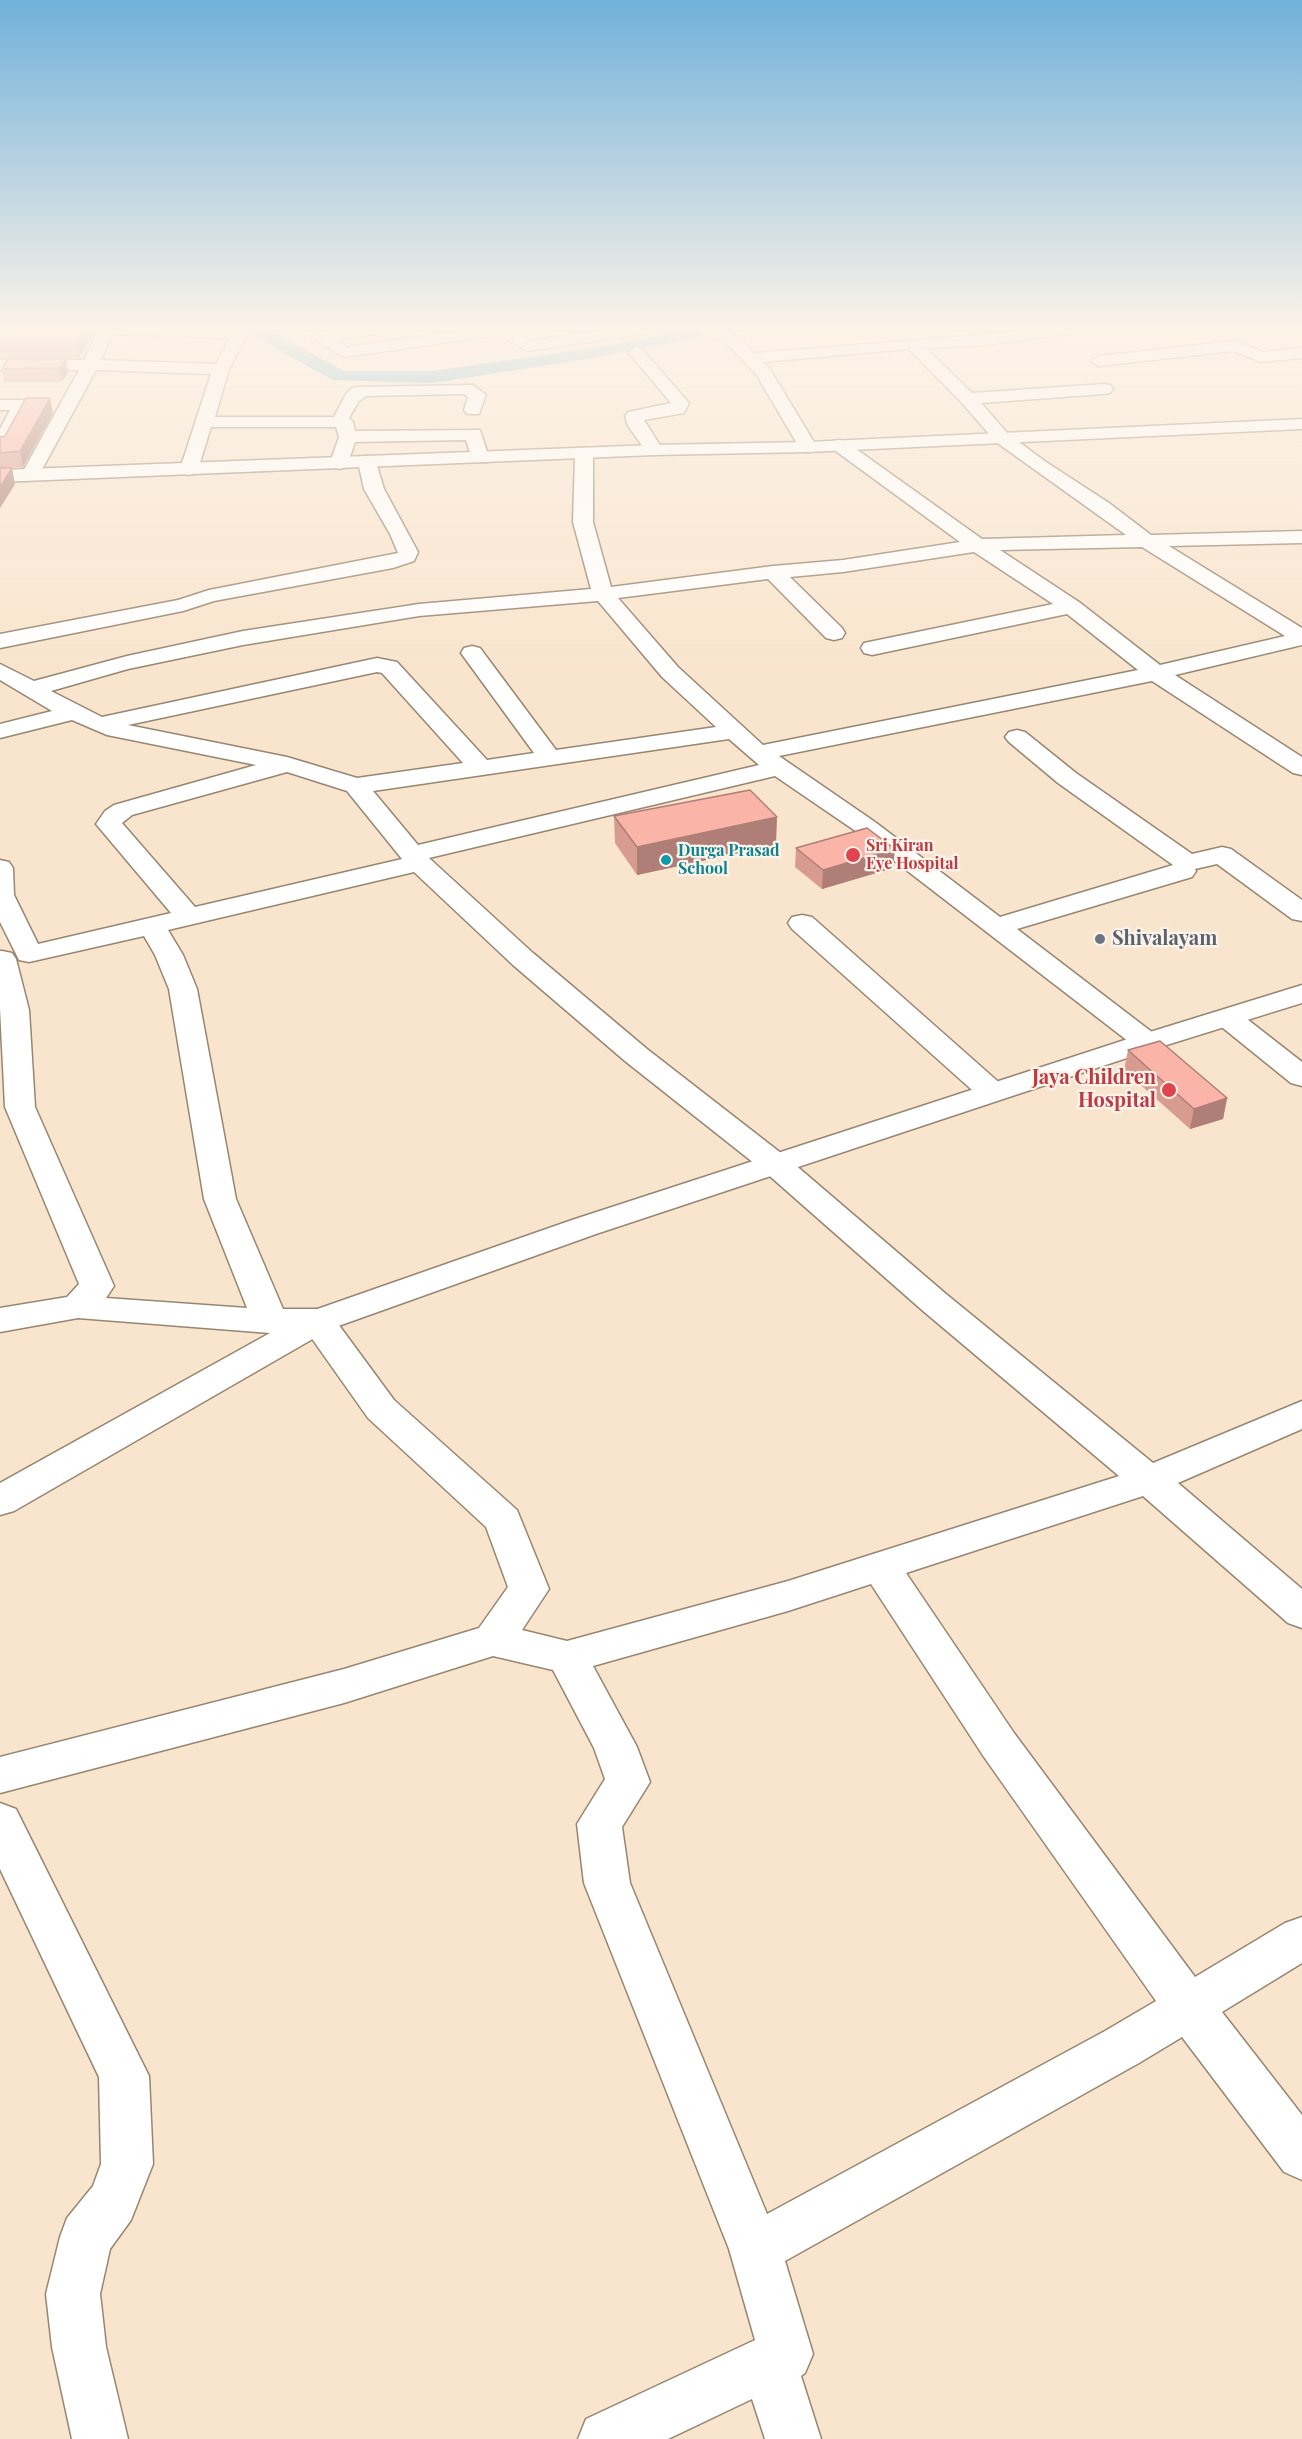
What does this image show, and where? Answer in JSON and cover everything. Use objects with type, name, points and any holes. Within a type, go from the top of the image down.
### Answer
[{"type":"main road","points":[[30,475],[49,441]]},
{"type":"main road","points":[[189,469],[199,441]]},
{"type":"main road","points":[[339,463],[343,441]]},
{"type":"main road","points":[[476,441],[480,458]]},
{"type":"main road","points":[[647,441],[654,450]]},
{"type":"main road","points":[[804,441],[808,447]]},
{"type":"main road","points":[[0,476],[936,441]]},
{"type":"main road","points":[[1006,441],[1039,466],[1102,507],[1145,540],[1300,634]]},
{"type":"main road","points":[[839,445],[978,545],[1071,607],[1156,673],[1302,768]]},
{"type":"main road","points":[[584,454],[583,522],[603,594],[670,672],[758,753],[866,827],[1147,1042]]},
{"type":"main road","points":[[0,641],[183,605],[209,596],[393,562],[407,556],[408,552],[400,534],[374,489],[367,462]]},
{"type":"main road","points":[[32,690],[60,680],[127,663],[336,622],[418,610],[603,594],[773,572],[843,566],[978,545],[1302,537]]},
{"type":"main road","points":[[773,572],[834,633]]},
{"type":"main road","points":[[872,648],[1071,607]]},
{"type":"main road","points":[[758,753],[1156,673],[1300,634]]},
{"type":"main road","points":[[472,653],[550,758]]},
{"type":"main road","points":[[0,731],[87,718],[377,665],[389,667],[481,768]]},
{"type":"main road","points":[[0,671],[87,718],[287,764],[356,786],[734,731]]},
{"type":"main road","points":[[1017,737],[1067,778],[1187,863],[1222,855],[1302,913]]},
{"type":"main road","points":[[189,916],[108,824],[123,810],[287,764]]},
{"type":"main road","points":[[10,957],[151,926],[781,767]]},
{"type":"main road","points":[[356,786],[416,858],[523,959],[636,1055],[775,1164],[933,1302],[1149,1480],[1302,1612]]},
{"type":"main road","points":[[0,868],[1,895],[15,1010],[20,1107],[97,1286],[78,1307]]},
{"type":"main road","points":[[995,927],[1183,871]]},
{"type":"main road","points":[[802,923],[992,1092]]},
{"type":"main road","points":[[151,926],[169,955],[183,989],[220,1199],[270,1321]]},
{"type":"main road","points":[[0,1501],[318,1321],[775,1164],[1147,1042],[1302,994]]},
{"type":"main road","points":[[1228,1018],[1302,1077]]},
{"type":"main road","points":[[0,1320],[78,1307],[270,1321],[318,1321]]},
{"type":"main road","points":[[318,1321],[381,1409],[503,1520],[529,1589],[493,1640]]},
{"type":"main road","points":[[0,1775],[344,1686],[493,1640],[567,1657],[788,1596],[1149,1480],[1302,1414]]},
{"type":"main road","points":[[880,1566],[999,1745],[1188,2007],[1302,2155]]},
{"type":"main road","points":[[567,1657],[615,1747],[628,1782],[599,1824],[607,1883],[755,2249],[786,2354],[606,2439]]},
{"type":"main road","points":[[0,1822],[124,2076],[127,2164],[113,2202],[86,2237],[73,2294],[79,2347],[100,2439]]},
{"type":"main road","points":[[755,2249],[1122,2047],[1302,1938]]},
{"type":"main road","points":[[768,2363],[793,2439]]},
{"type":"building","points":[[0,441],[26,441],[20,451],[0,453]]},
{"type":"building","points":[[0,468],[12,468],[0,487]]},
{"type":"building","points":[[750,790],[777,817],[637,847],[614,816]]},
{"type":"building","points":[[867,828],[895,849],[823,870],[796,848]]},
{"type":"building","points":[[1160,1041],[1227,1098],[1194,1109],[1128,1050]]},
{"type":"place","name":"Sri Kiran Eye Hospital","points":[[853,855]]},
{"type":"place","name":"Durga Prasad School","points":[[666,860]]},
{"type":"place","name":"Shivalayam","points":[[1100,939]]},
{"type":"place","name":"Jaya Children Hospital","points":[[1169,1090]]}]
